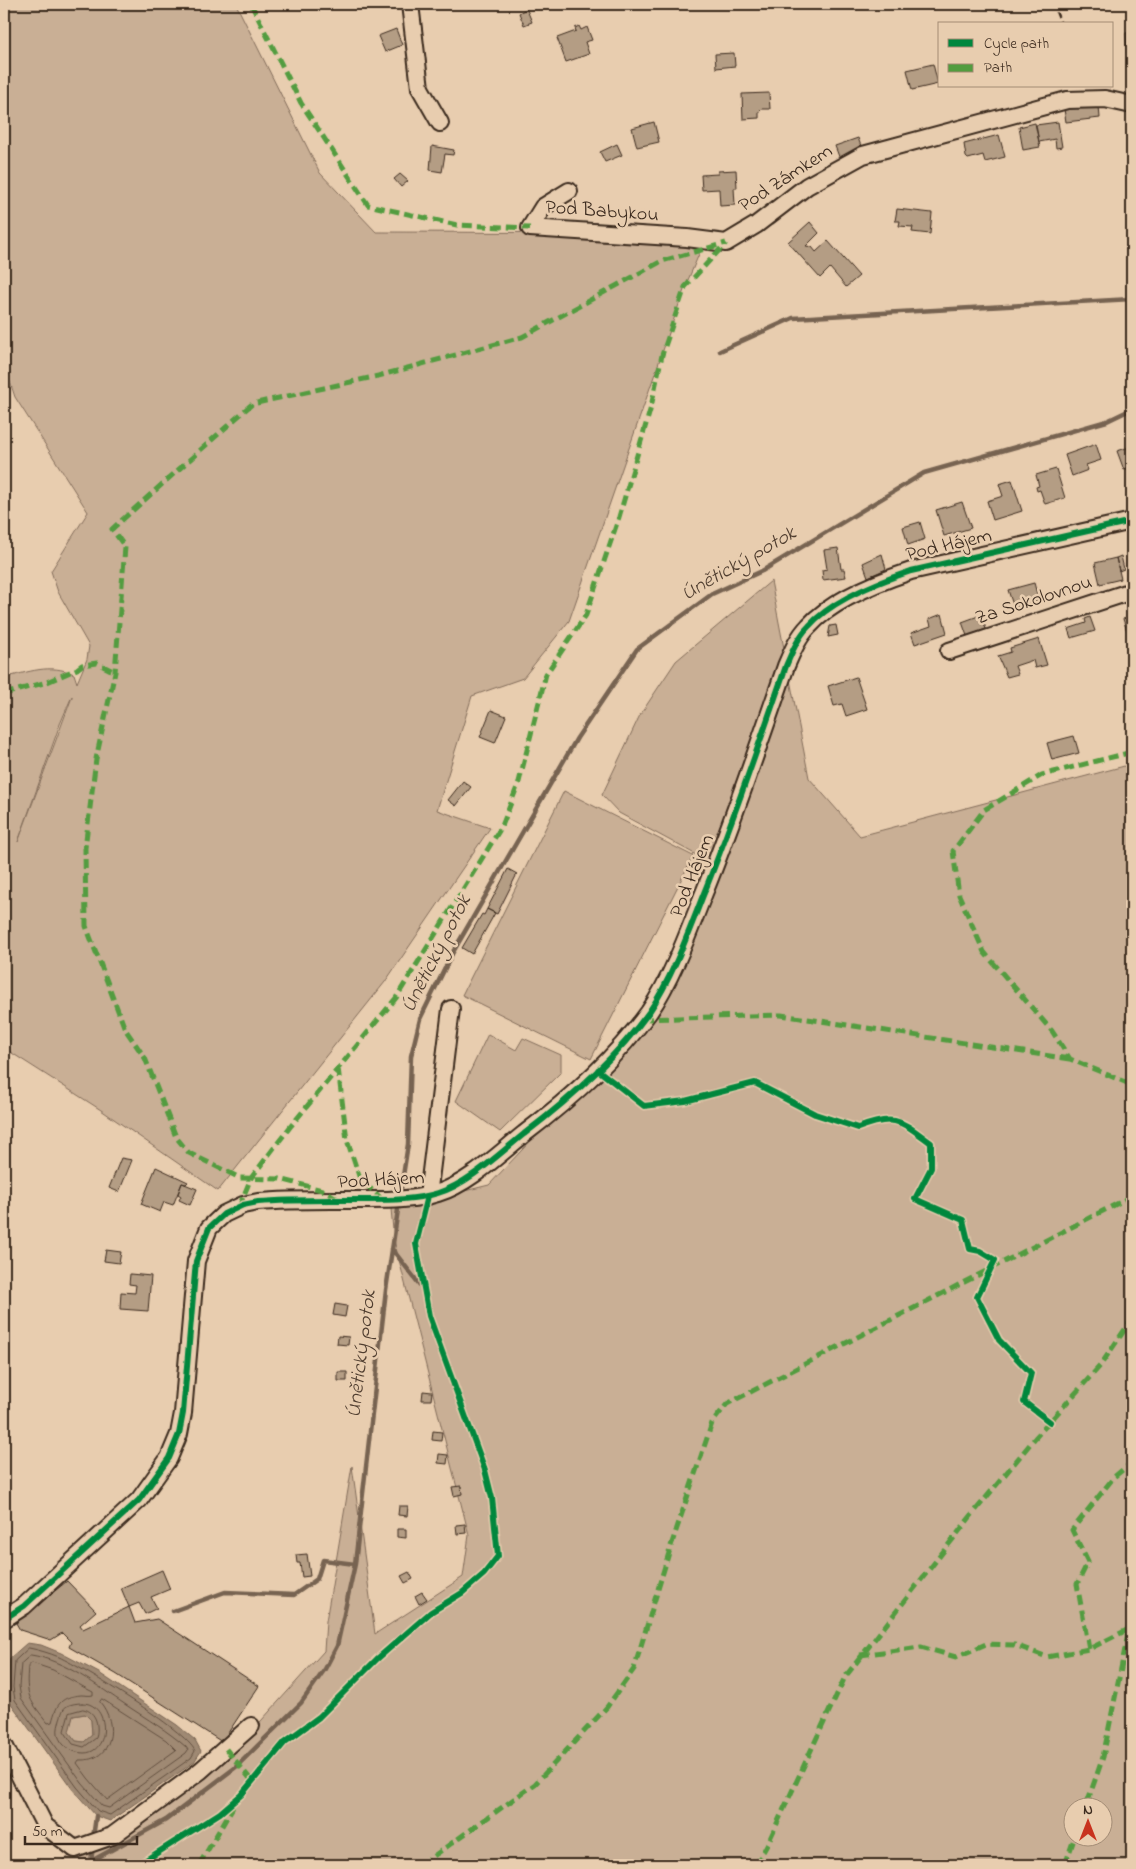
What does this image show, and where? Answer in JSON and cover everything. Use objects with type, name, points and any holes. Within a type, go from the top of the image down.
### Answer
[{"type":"street","points":[[410,4],[420,88],[440,123]]},
{"type":"street","name":"Pod Zámkem","points":[[726,243],[756,224],[807,186],[863,155],[1066,100],[1106,99],[1132,105]]},
{"type":"street","name":"Pod Babykou","points":[[569,191],[543,207],[530,228],[687,238],[726,243]]},
{"type":"street","name":"Pod Hájem","points":[[4,1619],[24,1606],[140,1500],[169,1458],[179,1434],[183,1413],[196,1261],[209,1228],[224,1214],[243,1205],[273,1201],[383,1200],[420,1197],[446,1191],[461,1182],[528,1131],[592,1077],[629,1038],[650,1011],[663,988],[689,930],[729,830],[786,666],[796,644],[811,623],[840,603],[899,575],[1132,521]]},
{"type":"street","name":"Za Sokolovnou","points":[[949,651],[1132,591]]},
{"type":"street","points":[[420,1197],[451,1009]]},
{"type":"street","points":[[4,1746],[45,1826],[75,1849],[112,1836],[200,1771],[252,1726]]},
{"type":"path","points":[[1053,4],[1060,22]]},
{"type":"shaded area","points":[[4,4],[236,4],[320,173],[376,232],[708,233],[685,287],[569,621],[523,678],[472,696],[437,810],[490,828],[385,982],[218,1191],[101,1110],[4,1048],[4,678],[30,671],[56,669],[74,674],[77,683],[87,659],[89,646],[58,592],[51,571],[88,512],[15,397],[4,364]],"holes":[[[72,696],[18,842],[60,724]]]},
{"type":"shaded area","points":[[771,581],[809,778],[860,836],[1132,764],[1132,1865],[56,1865],[243,1741],[324,1651],[326,1621],[352,1466],[375,1634],[463,1577],[469,1535],[394,1240],[391,1209],[489,1185],[635,1030],[720,875],[693,853],[619,813],[602,795],[640,715],[676,661]]},
{"type":"shaded area","points":[[564,791],[693,856],[591,1059],[462,995]]},
{"type":"shaded area","points":[[488,1034],[516,1050],[523,1038],[561,1055],[561,1072],[500,1132],[456,1101]]},
{"type":"shaded area","points":[[85,1714],[91,1720],[92,1735],[84,1742],[76,1741],[68,1732],[73,1716]]},
{"type":"water","points":[[27,1643],[41,1645],[61,1653],[99,1673],[177,1725],[195,1740],[201,1751],[194,1762],[110,1821],[96,1816],[73,1790],[10,1702],[7,1687],[10,1658]],"holes":[[[85,1714],[91,1720],[92,1735],[84,1742],[76,1741],[69,1732],[73,1716]]]},
{"type":"building","points":[[527,10],[532,22],[524,25],[519,13]]},
{"type":"building","points":[[579,26],[581,30],[587,27],[592,40],[585,42],[589,54],[566,62],[557,38],[576,31],[575,28]]},
{"type":"building","points":[[396,29],[402,45],[385,52],[378,36]]},
{"type":"building","points":[[1132,32],[1132,54],[1127,54],[1126,33]]},
{"type":"building","points":[[734,53],[735,66],[716,68],[715,54]]},
{"type":"building","points":[[933,64],[938,84],[912,90],[907,70]]},
{"type":"building","points":[[769,93],[770,109],[762,109],[759,112],[759,118],[743,119],[742,94]]},
{"type":"building","points":[[1099,106],[1100,118],[1066,122],[1064,109]]},
{"type":"building","points":[[654,122],[659,142],[637,147],[632,128]]},
{"type":"building","points":[[1058,122],[1062,147],[1056,148],[1055,139],[1039,142],[1036,125]]},
{"type":"building","points":[[1035,123],[1040,147],[1023,150],[1019,127]]},
{"type":"building","points":[[999,135],[1005,157],[985,162],[983,155],[968,159],[966,157],[964,144]]},
{"type":"building","points":[[858,138],[864,154],[841,162],[835,146]]},
{"type":"building","points":[[617,144],[622,155],[605,162],[600,152]]},
{"type":"building","points":[[432,146],[454,150],[453,155],[445,154],[442,172],[430,170]]},
{"type":"building","points":[[736,170],[737,188],[734,188],[735,205],[720,206],[719,189],[702,190],[701,175],[718,174],[718,171]]},
{"type":"building","points":[[400,174],[408,181],[401,187],[394,179]]},
{"type":"building","points":[[897,209],[932,213],[930,234],[912,232],[913,227],[899,226],[900,221],[895,221]]},
{"type":"building","points":[[810,222],[819,233],[806,246],[812,247],[816,252],[828,241],[859,276],[846,287],[830,268],[820,278],[788,242]]},
{"type":"building","points":[[1132,443],[1132,467],[1124,470],[1117,451],[1130,447],[1129,444]]},
{"type":"building","points":[[1096,444],[1101,460],[1086,465],[1088,470],[1072,476],[1065,455]]},
{"type":"building","points":[[1056,469],[1065,498],[1045,504],[1040,490],[1037,491],[1036,487],[1039,486],[1036,475]]},
{"type":"building","points":[[1012,480],[1022,511],[993,520],[987,501],[1003,496],[999,484]]},
{"type":"building","points":[[962,502],[971,528],[944,536],[936,510]]},
{"type":"building","points":[[920,522],[925,539],[908,545],[903,527]]},
{"type":"building","points":[[838,548],[841,569],[844,569],[846,577],[823,580],[822,570],[827,569],[824,550]]},
{"type":"building","points":[[882,554],[886,569],[868,577],[863,563]]},
{"type":"building","points":[[1121,556],[1124,569],[1119,571],[1116,558]]},
{"type":"building","points":[[1116,558],[1121,579],[1100,584],[1095,563]]},
{"type":"building","points":[[1034,583],[1039,601],[1014,608],[1008,590]]},
{"type":"building","points":[[942,614],[947,633],[915,644],[911,633],[931,626],[929,619]]},
{"type":"building","points":[[981,615],[986,629],[967,636],[962,622]]},
{"type":"building","points":[[1132,616],[1132,629],[1127,631],[1123,619]]},
{"type":"building","points":[[1090,617],[1095,631],[1071,638],[1068,629],[1086,623],[1085,619]]},
{"type":"building","points":[[836,625],[838,635],[828,637],[830,626]]},
{"type":"building","points":[[1039,639],[1047,665],[1035,668],[1033,660],[1015,666],[1018,674],[1007,677],[998,656],[1011,652],[1010,648]]},
{"type":"building","points":[[856,677],[867,709],[846,716],[842,704],[834,706],[828,686]]},
{"type":"building","points":[[491,710],[506,716],[495,743],[480,737]]},
{"type":"building","points":[[1074,736],[1079,753],[1052,760],[1047,743]]},
{"type":"building","points":[[463,781],[471,787],[456,806],[448,800]]},
{"type":"building","points":[[508,869],[517,874],[497,914],[487,909]]},
{"type":"building","points":[[487,909],[495,913],[472,954],[462,948],[482,914],[484,915]]},
{"type":"building","points":[[121,1158],[132,1160],[119,1192],[109,1188]]},
{"type":"building","points":[[156,1167],[188,1182],[186,1184],[182,1183],[173,1205],[164,1202],[160,1212],[141,1204]]},
{"type":"building","points":[[182,1183],[197,1189],[190,1205],[179,1200],[181,1196],[178,1194]]},
{"type":"building","points":[[106,1250],[121,1252],[119,1263],[104,1261]]},
{"type":"building","points":[[130,1274],[151,1276],[148,1311],[120,1309],[121,1292],[135,1293],[136,1285],[129,1284]]},
{"type":"building","points":[[335,1304],[347,1306],[345,1317],[333,1315]]},
{"type":"building","points":[[338,1336],[349,1337],[348,1345],[337,1344]]},
{"type":"building","points":[[338,1372],[347,1372],[347,1381],[338,1381]]},
{"type":"building","points":[[423,1391],[432,1392],[431,1400],[422,1400]]},
{"type":"building","points":[[433,1431],[442,1432],[441,1441],[432,1440]]},
{"type":"building","points":[[439,1454],[448,1455],[447,1464],[438,1463]]},
{"type":"building","points":[[461,1486],[462,1494],[454,1496],[452,1487]]},
{"type":"building","points":[[399,1506],[408,1506],[407,1516],[398,1515]]},
{"type":"building","points":[[465,1524],[466,1533],[457,1534],[456,1525]]},
{"type":"building","points":[[397,1529],[406,1529],[406,1538],[397,1537]]},
{"type":"building","points":[[307,1554],[310,1576],[302,1577],[300,1563],[297,1563],[296,1555]]},
{"type":"building","points":[[162,1570],[170,1589],[151,1597],[157,1608],[145,1614],[139,1603],[129,1607],[121,1588]]},
{"type":"building","points":[[409,1572],[413,1579],[405,1583],[401,1576]]},
{"type":"building","points":[[67,1581],[96,1611],[80,1625],[83,1629],[129,1607],[135,1623],[157,1619],[259,1686],[222,1742],[116,1674],[69,1647],[71,1642],[62,1633],[51,1640],[20,1630],[16,1623]]},
{"type":"building","points":[[422,1592],[427,1599],[419,1604],[415,1596]]},
{"type":"waterway","points":[[720,351],[793,318],[1132,299]]},
{"type":"waterway","name":"Únětický potok","points":[[400,1195],[408,1144],[411,1056],[420,1019],[453,952],[577,738],[637,649],[712,594],[762,571],[924,473],[1107,421],[1132,409]]},
{"type":"waterway","name":"Únětický potok","points":[[84,1865],[166,1820],[236,1767],[301,1703],[325,1669],[337,1646],[355,1564],[386,1290],[399,1203]]},
{"type":"waterway","points":[[392,1249],[420,1285]]},
{"type":"waterway","points":[[173,1611],[225,1592],[294,1595],[317,1579],[323,1560],[355,1564]]},
{"type":"waterway","points":[[93,1838],[96,1816]]},
{"type":"waterway","points":[[91,1862],[93,1846]]},
{"type":"marked path","points":[[251,4],[301,103],[368,205],[457,225],[530,228]]},
{"type":"marked path","points":[[337,1198],[322,1190],[280,1179],[240,1178],[189,1153],[176,1137],[145,1058],[125,1029],[86,926],[85,848],[96,759],[115,672],[125,547],[112,529],[252,404],[378,376],[522,337],[662,261],[726,243]]},
{"type":"marked path","points":[[239,1207],[251,1178],[290,1127],[396,998],[502,826],[519,782],[546,674],[586,615],[619,517],[651,407],[662,355],[685,287],[726,243]]},
{"type":"marked path","points":[[4,694],[47,682],[82,665],[97,663],[115,672]]},
{"type":"marked path","points":[[1132,752],[1042,775],[984,810],[953,851],[959,895],[984,952],[1052,1031],[1070,1059],[1132,1085]]},
{"type":"marked path","points":[[643,1019],[781,1015],[1070,1059]]},
{"type":"marked path","points":[[338,1068],[347,1140],[360,1179],[383,1200]]},
{"type":"marked path","points":[[421,1865],[535,1784],[607,1707],[634,1669],[671,1546],[712,1423],[727,1404],[1132,1196]]},
{"type":"marked path","points":[[756,1865],[845,1677],[971,1516],[1035,1438],[1100,1366],[1132,1319]]},
{"type":"marked path","points":[[1089,1649],[1077,1584],[1088,1562],[1072,1530],[1114,1477],[1132,1462]]},
{"type":"marked path","points":[[860,1655],[921,1647],[956,1657],[986,1644],[1015,1645],[1047,1657],[1089,1649],[1129,1629],[1103,1757],[1089,1796]]},
{"type":"marked path","points":[[226,1749],[252,1781]]},
{"type":"marked path","points":[[199,1865],[233,1807]]},
{"type":"marked path","points":[[1065,1865],[1072,1846]]},
{"type":"cycle path","points":[[4,1619],[24,1606],[139,1500],[169,1458],[179,1434],[183,1413],[196,1261],[209,1228],[224,1214],[243,1205],[258,1202],[403,1199],[421,1197],[449,1189],[483,1168],[558,1107],[591,1078],[636,1029],[657,999],[685,941],[746,783],[786,666],[796,645],[809,626],[830,608],[843,600],[911,571],[1132,521]]},
{"type":"cycle path","points":[[598,1070],[644,1106],[685,1101],[755,1083],[815,1114],[858,1128],[871,1123],[890,1120],[905,1125],[931,1143],[931,1168],[915,1199],[963,1220],[970,1249],[980,1251],[995,1260],[977,1297],[999,1340],[1031,1373],[1024,1402],[1050,1422]]},
{"type":"cycle path","points":[[138,1865],[220,1813],[241,1795],[285,1742],[319,1717],[377,1659],[431,1612],[462,1593],[484,1574],[498,1556],[492,1498],[485,1470],[429,1316],[416,1244],[428,1196]]}]
